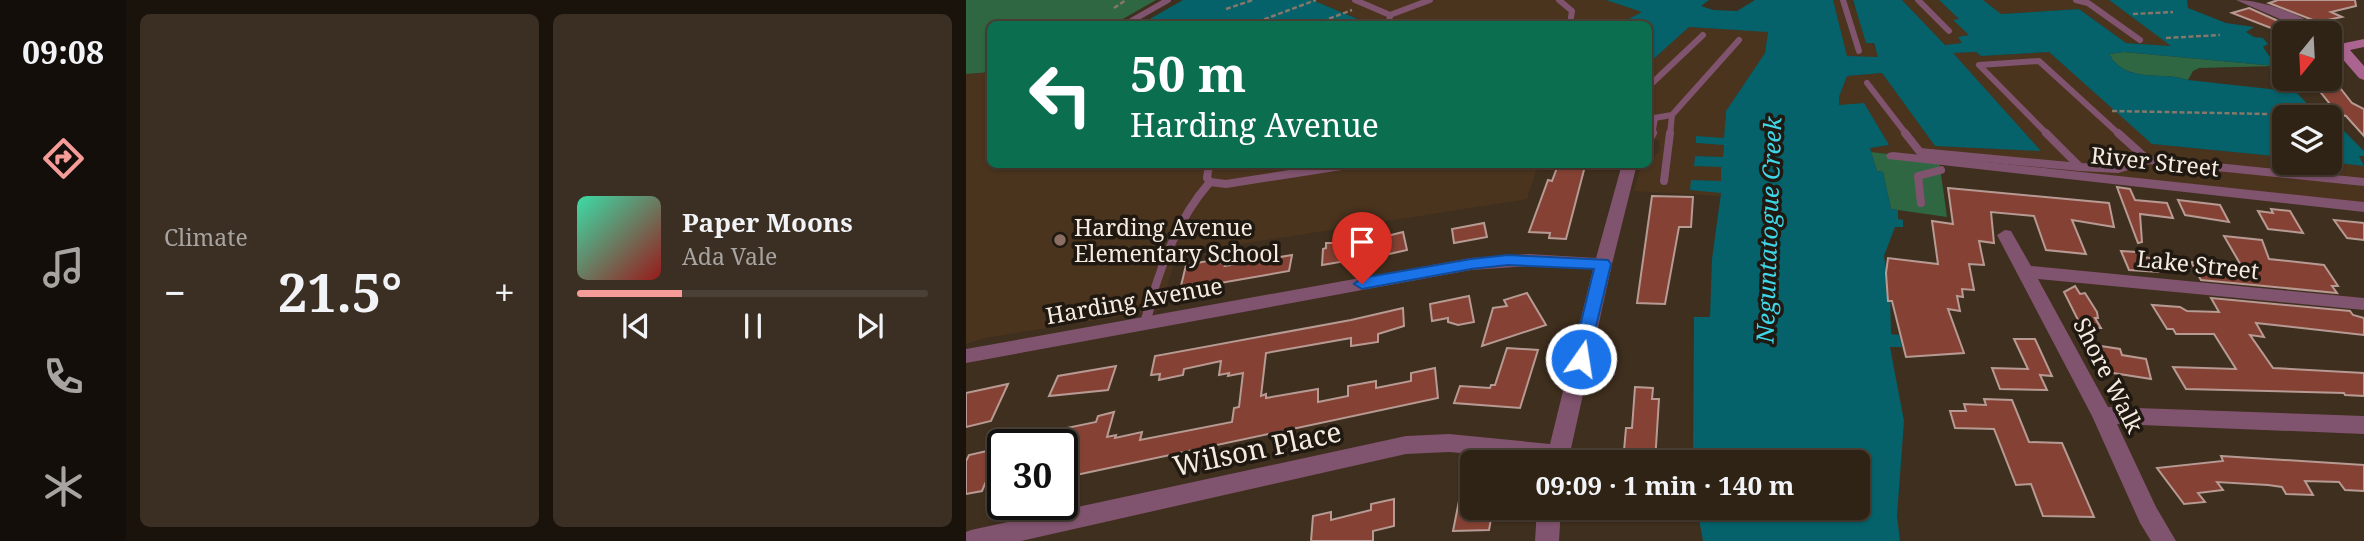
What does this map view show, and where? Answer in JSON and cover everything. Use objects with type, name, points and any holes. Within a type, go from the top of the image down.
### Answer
[{"type":"street","points":[[2241,0],[2298,21]]},
{"type":"street","points":[[2342,43],[2364,43]]},
{"type":"street","points":[[2342,52],[2364,75]]},
{"type":"street","name":"River Street","points":[[1893,156],[1941,169],[2364,207]]},
{"type":"street","points":[[1560,450],[1603,264],[1629,168]]},
{"type":"street","name":"Shore Walk","points":[[2006,235],[2102,415],[2148,515],[2164,541]]},
{"type":"street","name":"Harding Avenue","points":[[966,356],[1471,264],[1528,260],[1603,264]]},
{"type":"street","name":"Lake Street","points":[[2026,271],[2364,304]]},
{"type":"street","points":[[2102,415],[2364,425]]},
{"type":"street","name":"Wilson Place","points":[[971,541],[1406,445],[1449,443],[1500,450]]},
{"type":"street","points":[[1547,541],[1548,520]]},
{"type":"lane","points":[[1131,21],[1168,0]]},
{"type":"lane","points":[[1355,0],[1390,15],[1430,0]]},
{"type":"lane","points":[[1559,0],[1572,11],[1570,21]]},
{"type":"lane","points":[[1843,0],[1859,51]]},
{"type":"lane","points":[[1918,0],[1949,31]]},
{"type":"lane","points":[[2076,0],[2088,3],[2140,40]]},
{"type":"lane","points":[[1389,21],[1390,15]]},
{"type":"lane","points":[[1652,83],[1703,35]]},
{"type":"lane","points":[[1664,181],[1672,115],[1739,40]]},
{"type":"lane","points":[[2080,167],[1979,65],[2039,61],[2148,160]]},
{"type":"lane","points":[[1867,83],[1920,152],[2118,169],[2148,160],[2364,183]]},
{"type":"lane","points":[[1652,119],[1672,115]]},
{"type":"lane","points":[[1208,168],[1207,178],[1210,183]]},
{"type":"lane","points":[[1210,183],[1226,184],[1328,168]]},
{"type":"lane","points":[[1921,203],[1918,176],[1941,169]]},
{"type":"lane","points":[[1145,323],[1184,217],[1210,183]]},
{"type":"path","points":[[1114,8],[1126,0]]},
{"type":"path","points":[[1226,9],[1253,0]]},
{"type":"path","points":[[1260,21],[1316,0]]},
{"type":"path","points":[[1322,21],[1345,12]]},
{"type":"path","points":[[2133,14],[2173,12]]},
{"type":"path","points":[[2166,38],[2220,35]]},
{"type":"path","points":[[2112,111],[2268,114]]},
{"type":"shaded area","points":[[1312,0],[1606,0],[1643,12],[1625,21],[1365,21]]},
{"type":"shaded area","points":[[1833,0],[1853,0],[1852,3],[1879,57],[1847,57]]},
{"type":"shaded area","points":[[1902,0],[1939,0],[1960,20],[1970,36],[1958,38],[1963,43],[1945,45]]},
{"type":"shaded area","points":[[1983,0],[2109,0],[2173,46],[2126,43],[2079,9],[2001,14]]},
{"type":"shaded area","points":[[1689,27],[1768,31],[1765,53],[1726,111],[1724,138],[1696,137],[1696,143],[1724,144],[1723,157],[1695,156],[1694,165],[1722,167],[1722,182],[1691,180],[1721,192],[1720,196],[1634,191],[1640,170],[1652,168],[1652,159],[1660,151],[1659,140],[1652,139],[1652,60]]},
{"type":"shaded area","points":[[1976,52],[1981,56],[2049,52],[2153,144],[2272,156],[2272,175],[2342,175],[2342,163],[2364,166],[2364,205],[1871,152],[1870,147],[1889,145],[1839,106],[1839,97],[1847,76],[1882,73],[1935,146],[2040,150],[1952,53]]},
{"type":"shaded area","points":[[987,72],[987,168],[1544,168],[1536,171],[1527,199],[1177,254],[1160,310],[985,338],[966,344],[966,74]]},
{"type":"green space","points":[[966,0],[1156,0],[1119,21],[987,21],[987,72],[966,74]]},
{"type":"green space","points":[[2124,52],[2272,66],[2199,68],[2193,71],[2188,80],[2134,73],[2116,63],[2109,54]]},
{"type":"green space","points":[[1871,152],[1939,160],[1947,217],[1891,209],[1883,172],[1877,171]]},
{"type":"water","points":[[1183,0],[1312,0],[1363,21],[1146,21]]},
{"type":"water","name":"Neguntatogue Creek","points":[[1606,0],[1709,0],[1701,6],[1713,10],[1737,11],[1755,0],[1833,0],[1847,56],[1878,57],[1874,43],[1866,43],[1853,0],[1902,0],[1945,45],[1962,43],[1958,37],[1969,35],[1953,20],[1959,19],[1939,0],[1983,0],[2001,14],[2079,9],[2126,43],[2171,46],[2109,0],[2187,0],[2188,8],[2226,23],[2254,27],[2246,32],[2263,38],[2268,44],[2263,47],[2272,60],[2272,66],[2124,52],[2109,54],[2116,63],[2134,73],[2145,75],[2296,92],[2308,105],[2272,105],[2272,156],[2152,144],[2049,52],[1981,56],[1976,52],[1953,53],[2041,151],[1935,146],[1882,73],[1847,76],[1839,97],[1839,105],[1864,103],[1889,145],[1870,148],[1877,171],[1883,172],[1891,209],[1898,210],[1898,219],[1903,220],[1903,227],[1895,227],[1884,256],[1890,294],[1891,334],[1899,335],[1902,347],[1890,347],[1904,421],[1897,516],[1900,541],[1703,541],[1699,520],[1870,520],[1870,450],[1693,450],[1694,317],[1710,317],[1712,259],[1721,193],[1690,190],[1691,180],[1721,181],[1721,167],[1694,166],[1695,156],[1723,157],[1724,145],[1696,143],[1696,136],[1724,138],[1726,111],[1765,53],[1768,32],[1689,27],[1652,60],[1652,21],[1625,21],[1642,12]]},
{"type":"water","points":[[2342,130],[2364,151],[2364,156],[2359,156],[2364,166],[2342,163]]},
{"type":"building","points":[[2278,0],[2355,0],[2356,6],[2331,12],[2342,17],[2315,21],[2269,3]]},
{"type":"building","points":[[2249,8],[2278,21],[2272,21],[2272,28],[2232,13]]},
{"type":"building","points":[[2342,90],[2352,103],[2364,109],[2364,136],[2342,115],[2342,105],[2331,105],[2320,91]]},
{"type":"building","points":[[1557,168],[1584,168],[1566,239],[1549,238],[1550,233],[1529,232],[1548,180],[1552,181]]},
{"type":"building","points":[[2117,187],[2130,189],[2135,200],[2167,203],[2173,218],[2140,214],[2142,242],[2138,243]]},
{"type":"building","points":[[1948,188],[2109,203],[2114,227],[2072,220],[2086,254],[2046,250],[2034,216],[1991,212],[1994,243],[1979,241],[1984,265],[1969,264],[1974,290],[1962,289],[1963,297],[1957,296],[1960,311],[1948,309],[1964,353],[1906,357],[1892,301],[1888,301],[1888,258],[1938,264],[1932,221],[1953,224]]},
{"type":"building","points":[[1652,196],[1693,197],[1691,227],[1679,227],[1665,304],[1637,303]]},
{"type":"building","points":[[2178,200],[2220,205],[2229,222],[2185,215]]},
{"type":"building","points":[[2271,209],[2290,211],[2303,233],[2268,229],[2258,211],[2273,213]]},
{"type":"building","points":[[2334,220],[2364,223],[2364,240],[2347,238]]},
{"type":"building","points":[[1484,223],[1487,237],[1454,243],[1452,229]]},
{"type":"building","points":[[1403,232],[1407,250],[1389,254],[1387,236]]},
{"type":"building","points":[[2224,236],[2262,240],[2269,259],[2324,265],[2338,286],[2332,286],[2337,293],[2201,280],[2191,262],[2242,267]]},
{"type":"building","points":[[1357,238],[1358,259],[1322,265],[1326,243],[1342,243]]},
{"type":"building","points":[[2121,251],[2137,252],[2140,257],[2151,258],[2158,272],[2129,270]]},
{"type":"building","points":[[1292,255],[1289,271],[1180,290],[1186,265],[1213,260],[1226,264],[1225,266]]},
{"type":"building","points":[[2075,286],[2080,294],[2085,293],[2097,312],[2098,318],[2095,318],[2101,328],[2082,328],[2064,292]]},
{"type":"building","points":[[1527,293],[1546,325],[1482,346],[1493,308],[1507,306],[1504,300]]},
{"type":"building","points":[[1469,296],[1474,322],[1458,325],[1448,322],[1448,318],[1432,321],[1430,304]]},
{"type":"building","points":[[2211,298],[2350,311],[2353,315],[2364,318],[2364,335],[2256,323],[2264,337],[2250,335],[2273,368],[2364,373],[2364,396],[2344,393],[2186,389],[2173,367],[2236,369],[2214,334],[2176,334],[2173,329],[2167,329],[2152,305],[2180,307],[2187,311],[2219,312]]},
{"type":"building","points":[[1403,308],[1404,326],[1378,334],[1378,342],[1351,346],[1351,338],[1266,353],[1261,396],[1266,394],[1266,398],[1318,389],[1318,402],[1348,396],[1348,386],[1376,381],[1376,388],[1411,381],[1411,373],[1435,368],[1438,398],[1078,475],[1078,429],[1062,429],[1096,422],[1098,416],[1114,412],[1107,437],[1116,435],[1115,438],[1142,432],[1140,440],[1232,422],[1234,408],[1239,407],[1243,373],[1219,375],[1221,361],[1184,369],[1183,375],[1159,380],[1160,374],[1151,375],[1155,356]]},
{"type":"building","points":[[2014,339],[2035,339],[2052,376],[2040,375],[2047,390],[2000,389],[1992,368],[2028,369]]},
{"type":"building","points":[[2101,346],[2120,349],[2122,355],[2146,359],[2151,379],[2107,372]]},
{"type":"building","points":[[1507,348],[1538,350],[1520,408],[1454,403],[1460,386],[1490,388],[1495,385]]},
{"type":"building","points":[[1116,366],[1108,390],[1049,396],[1058,376]]},
{"type":"building","points":[[1008,384],[991,421],[966,427],[966,393]]},
{"type":"building","points":[[1635,387],[1653,388],[1652,399],[1659,399],[1656,450],[1624,450],[1626,428],[1632,428]]},
{"type":"building","points":[[1984,399],[2012,400],[2029,442],[2062,443],[2094,517],[2043,516],[2031,484],[2016,485],[1994,429],[1955,428],[1950,411],[1966,411],[1964,404],[1986,405]]},
{"type":"building","points":[[987,451],[987,479],[982,491],[966,494],[966,461],[969,455]]},
{"type":"building","points":[[2221,456],[2364,465],[2364,491],[2345,490],[2339,482],[2305,481],[2313,495],[2286,494],[2282,487],[2217,482],[2223,490],[2198,493],[2205,502],[2184,504],[2157,468],[2223,461]]},
{"type":"building","points":[[1460,496],[1460,520],[1491,520],[1489,530],[1453,531]]},
{"type":"building","points":[[1394,499],[1394,526],[1373,531],[1373,541],[1311,541],[1313,516],[1331,512],[1331,520],[1371,510],[1371,504]]},
{"type":"place","name":"Harding Avenue Elementary School","points":[[1060,240]]},
{"type":"route","points":[[1362,284],[1508,260],[1603,264],[1581,359]]}]
